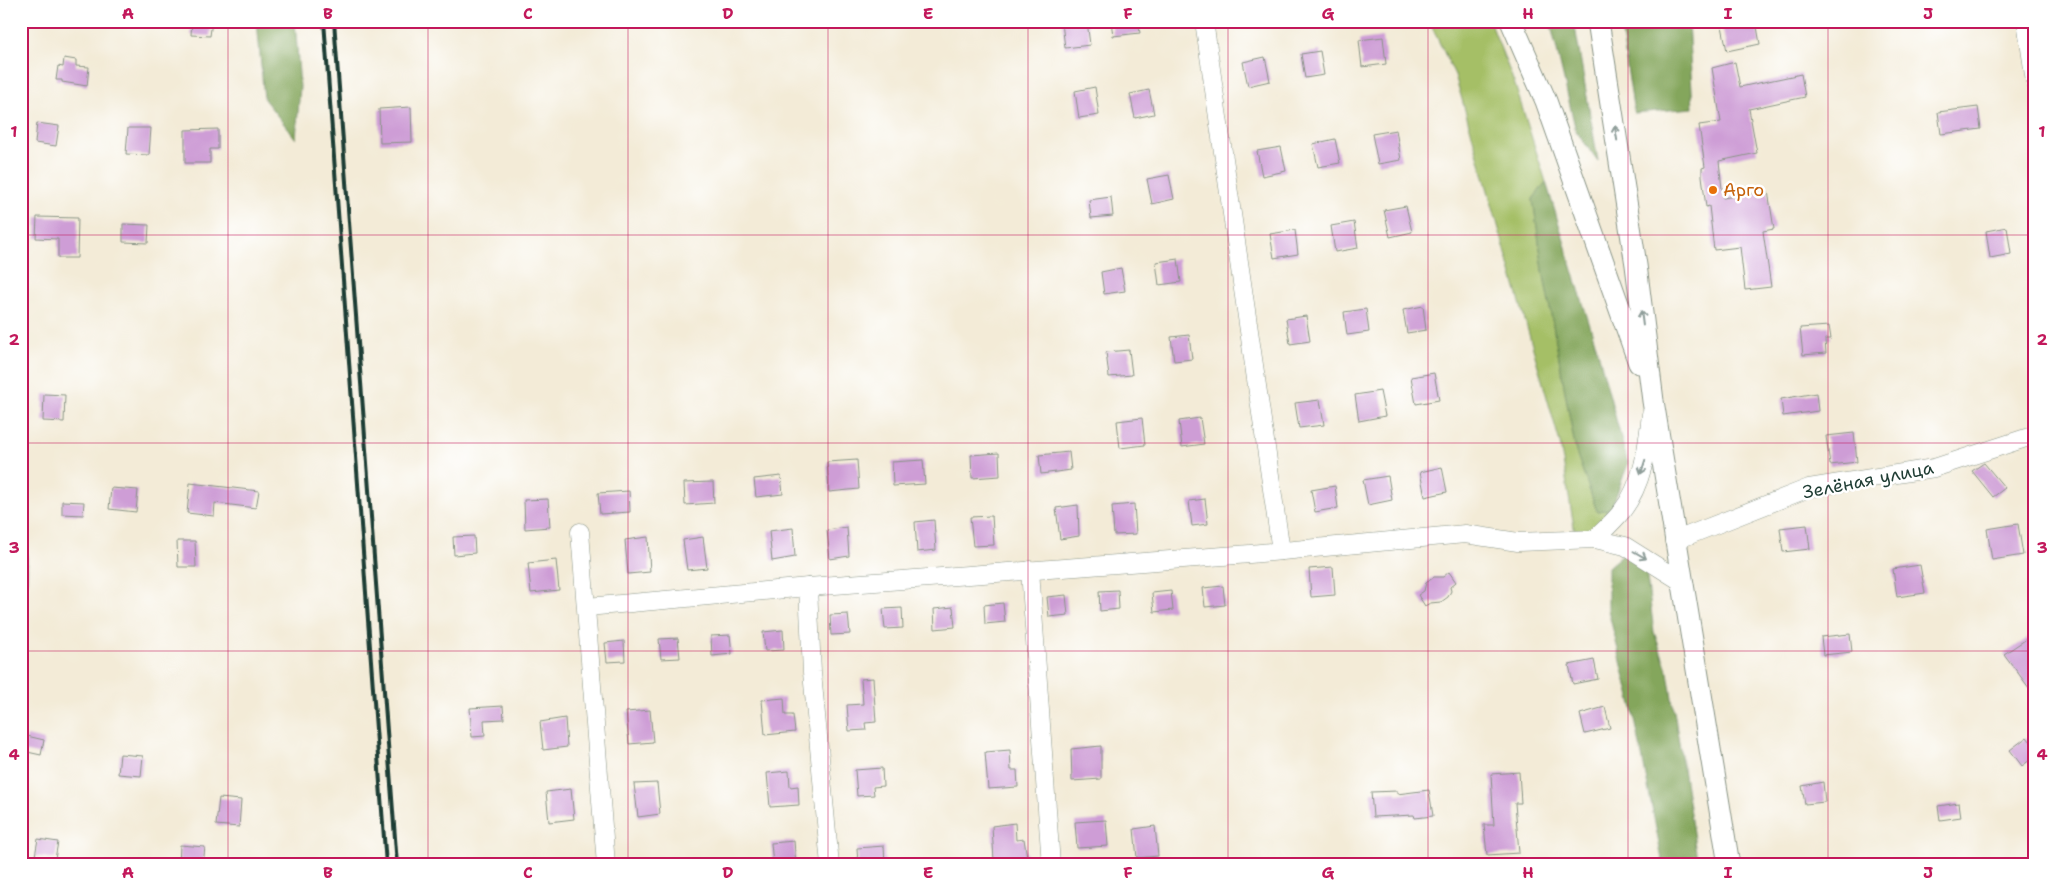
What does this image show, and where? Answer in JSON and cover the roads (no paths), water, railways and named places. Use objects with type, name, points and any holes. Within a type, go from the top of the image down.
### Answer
[{"type":"main road","points":[[1511,21],[1546,101],[1653,401]]},
{"type":"main road","points":[[1598,21],[1636,265],[1653,401],[1674,541],[1728,865]]},
{"type":"street","points":[[1204,21],[1281,551]]},
{"type":"street","points":[[2026,21],[2035,82]]},
{"type":"street","points":[[1595,539],[1622,510],[1636,487],[1645,460],[1653,401]]},
{"type":"street","name":"Зелёная улица","points":[[1674,541],[1809,488],[1934,468],[2035,435]]},
{"type":"street","points":[[580,532],[606,865]]},
{"type":"street","points":[[587,607],[808,587],[1281,551],[1465,534],[1518,542],[1595,539],[1626,546],[1682,582]]},
{"type":"street","points":[[1030,570],[1051,865]]},
{"type":"street","points":[[808,587],[812,672],[830,865]]},
{"type":"railway","points":[[324,21],[386,865]]},
{"type":"railway","points":[[334,21],[397,865]]},
{"type":"place","name":"Арго","points":[[1713,190]]}]
